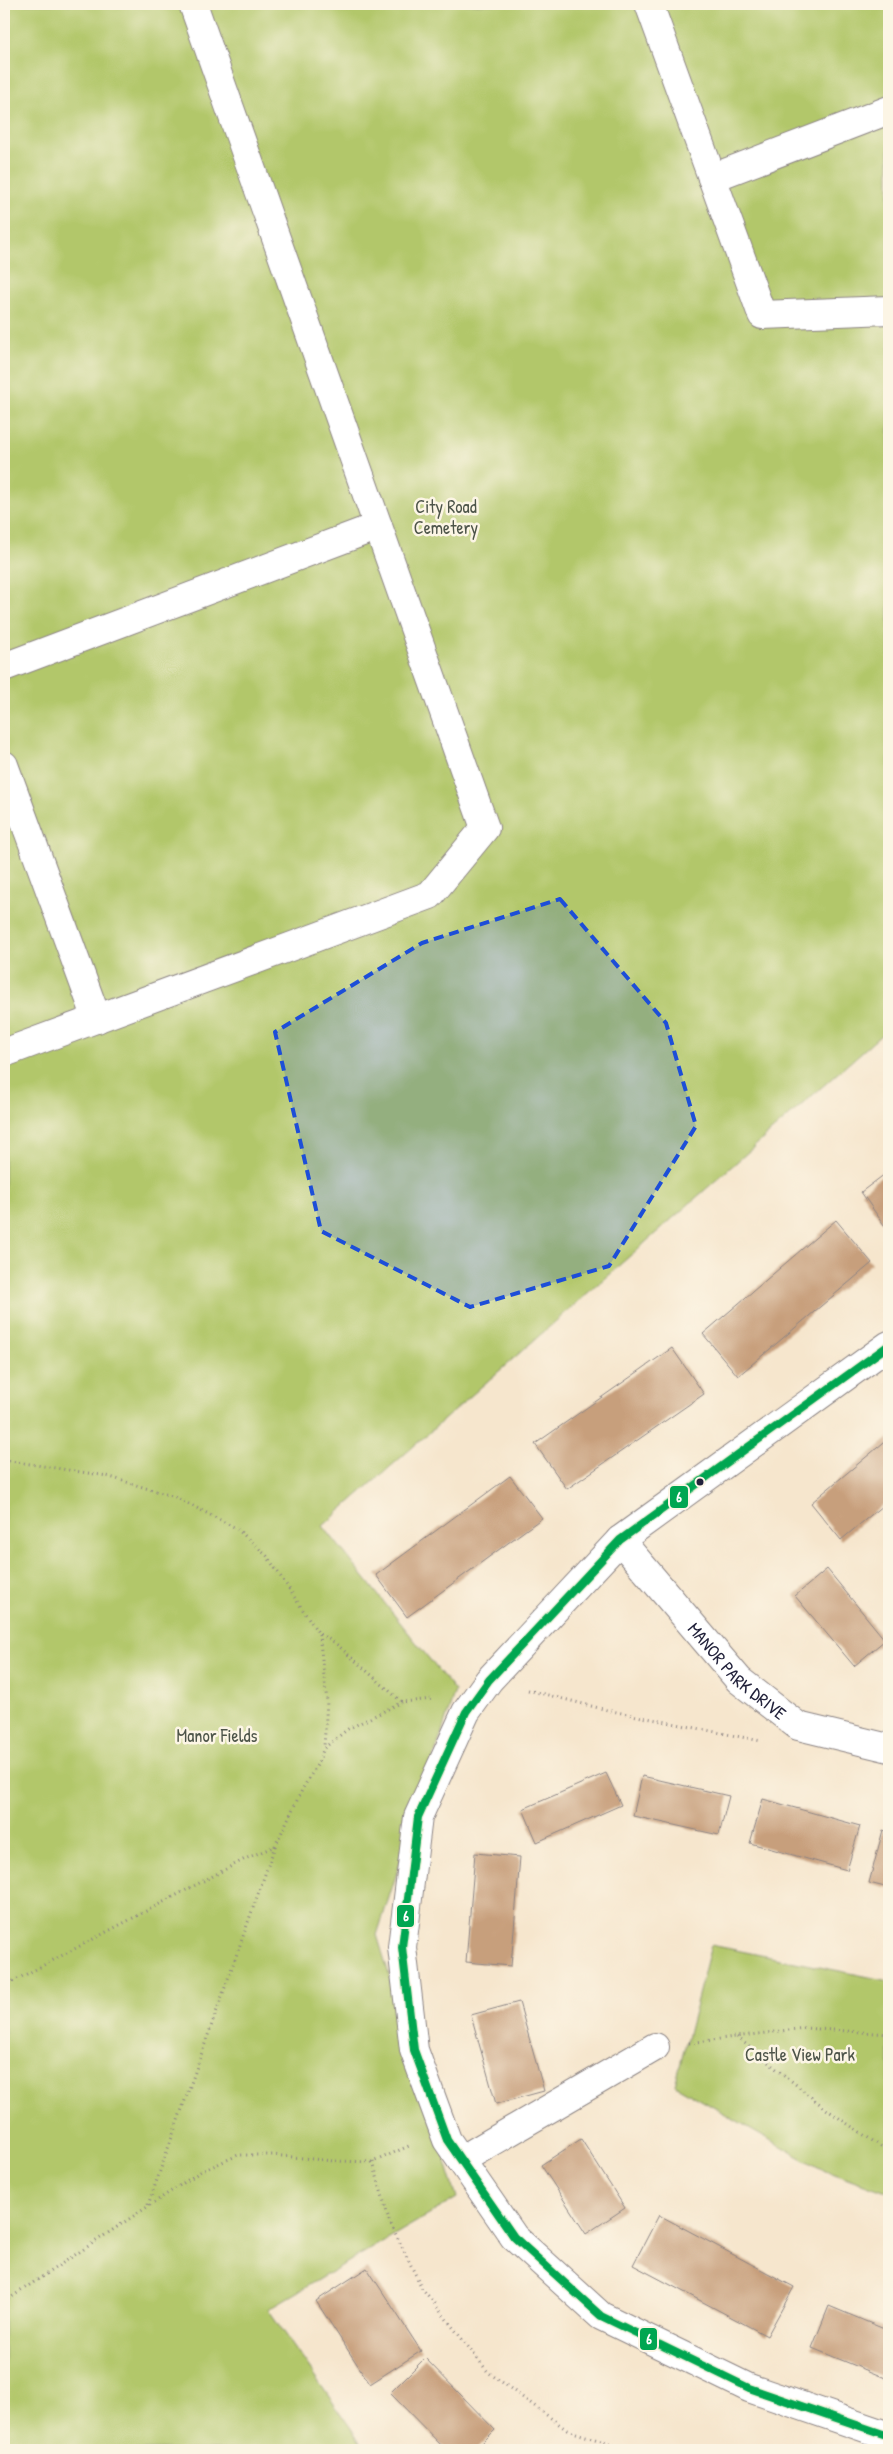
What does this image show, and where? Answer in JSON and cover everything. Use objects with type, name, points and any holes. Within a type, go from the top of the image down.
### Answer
[{"type":"street","points":[[4,1053],[430,896],[485,828],[193,4]]},
{"type":"street","points":[[649,4],[762,314],[889,310]]},
{"type":"street","points":[[712,178],[889,110]]},
{"type":"street","points":[[4,667],[378,526]]},
{"type":"street","points":[[4,765],[98,1018]]},
{"type":"street","points":[[889,1345],[620,1540],[489,1680],[466,1712],[418,1817],[402,1946],[414,2050],[447,2140],[514,2237],[601,2316],[750,2388],[889,2436]]},
{"type":"street","name":"MANOR PARK DRIVE","points":[[620,1540],[739,1680],[798,1726],[889,1748]]},
{"type":"street","points":[[461,2160],[655,2048]]},
{"type":"path","points":[[4,1460],[107,1476],[175,1497],[236,1528],[267,1556],[319,1634],[328,1701],[324,1748],[275,1846],[148,2206]]},
{"type":"path","points":[[319,1634],[334,1642],[402,1702]]},
{"type":"path","points":[[489,1680],[607,1710],[759,1742],[798,1726]]},
{"type":"path","points":[[324,1748],[348,1729],[402,1702],[437,1699],[466,1712]]},
{"type":"path","points":[[4,1986],[245,1859],[275,1846]]},
{"type":"path","points":[[655,2048],[804,2028],[889,2034]]},
{"type":"path","points":[[737,2036],[826,2109],[889,2152]]},
{"type":"path","points":[[4,2302],[200,2172],[238,2155],[272,2155],[333,2161],[373,2162],[444,2131]]},
{"type":"path","points":[[373,2162],[389,2220],[422,2288],[488,2372],[567,2430],[629,2450]]},
{"type":"highlighted area","points":[[560,899],[666,1023],[696,1126],[609,1266],[470,1307],[321,1231],[275,1032],[422,943]]},
{"type":"green space","name":"City Road Cemetery","points":[[4,4],[889,4],[889,1028],[323,1526],[455,1691],[377,1935],[457,2198],[268,2309],[366,2450],[4,2450]]},
{"type":"green space","name":"Castle View Park","points":[[711,1945],[889,1981],[889,2193],[817,2167],[675,2085]]},
{"type":"building","points":[[889,1171],[889,1232],[861,1192]]},
{"type":"building","points":[[836,1220],[872,1263],[738,1376],[703,1334]]},
{"type":"building","points":[[672,1348],[704,1394],[567,1489],[535,1444]]},
{"type":"building","points":[[889,1438],[889,1500],[841,1540],[811,1503]]},
{"type":"building","points":[[510,1476],[542,1518],[407,1617],[376,1575]]},
{"type":"building","points":[[827,1569],[885,1640],[854,1666],[795,1596]]},
{"type":"building","points":[[606,1773],[621,1805],[537,1842],[523,1809]]},
{"type":"building","points":[[642,1776],[729,1796],[719,1835],[633,1816]]},
{"type":"building","points":[[763,1799],[860,1826],[847,1870],[750,1843]]},
{"type":"building","points":[[883,1830],[889,1832],[889,1888],[869,1883]]},
{"type":"building","points":[[475,1853],[520,1857],[511,1966],[466,1962]]},
{"type":"building","points":[[519,2002],[544,2091],[496,2104],[471,2015]]},
{"type":"building","points":[[581,2139],[625,2208],[586,2234],[541,2165]]},
{"type":"building","points":[[659,2215],[794,2287],[767,2336],[633,2265]]},
{"type":"building","points":[[367,2268],[421,2351],[370,2384],[316,2301]]},
{"type":"building","points":[[829,2306],[889,2331],[888,2379],[812,2348]]},
{"type":"building","points":[[425,2358],[495,2430],[475,2450],[446,2450],[390,2393]]},
{"type":"transit line","name":"6","points":[[889,1345],[620,1540],[489,1680],[466,1712],[418,1817],[402,1947],[414,2050],[447,2140],[514,2237],[601,2316],[749,2388],[889,2436]]},
{"type":"park label","name":"Manor Fields","points":[[217,1735]]}]
